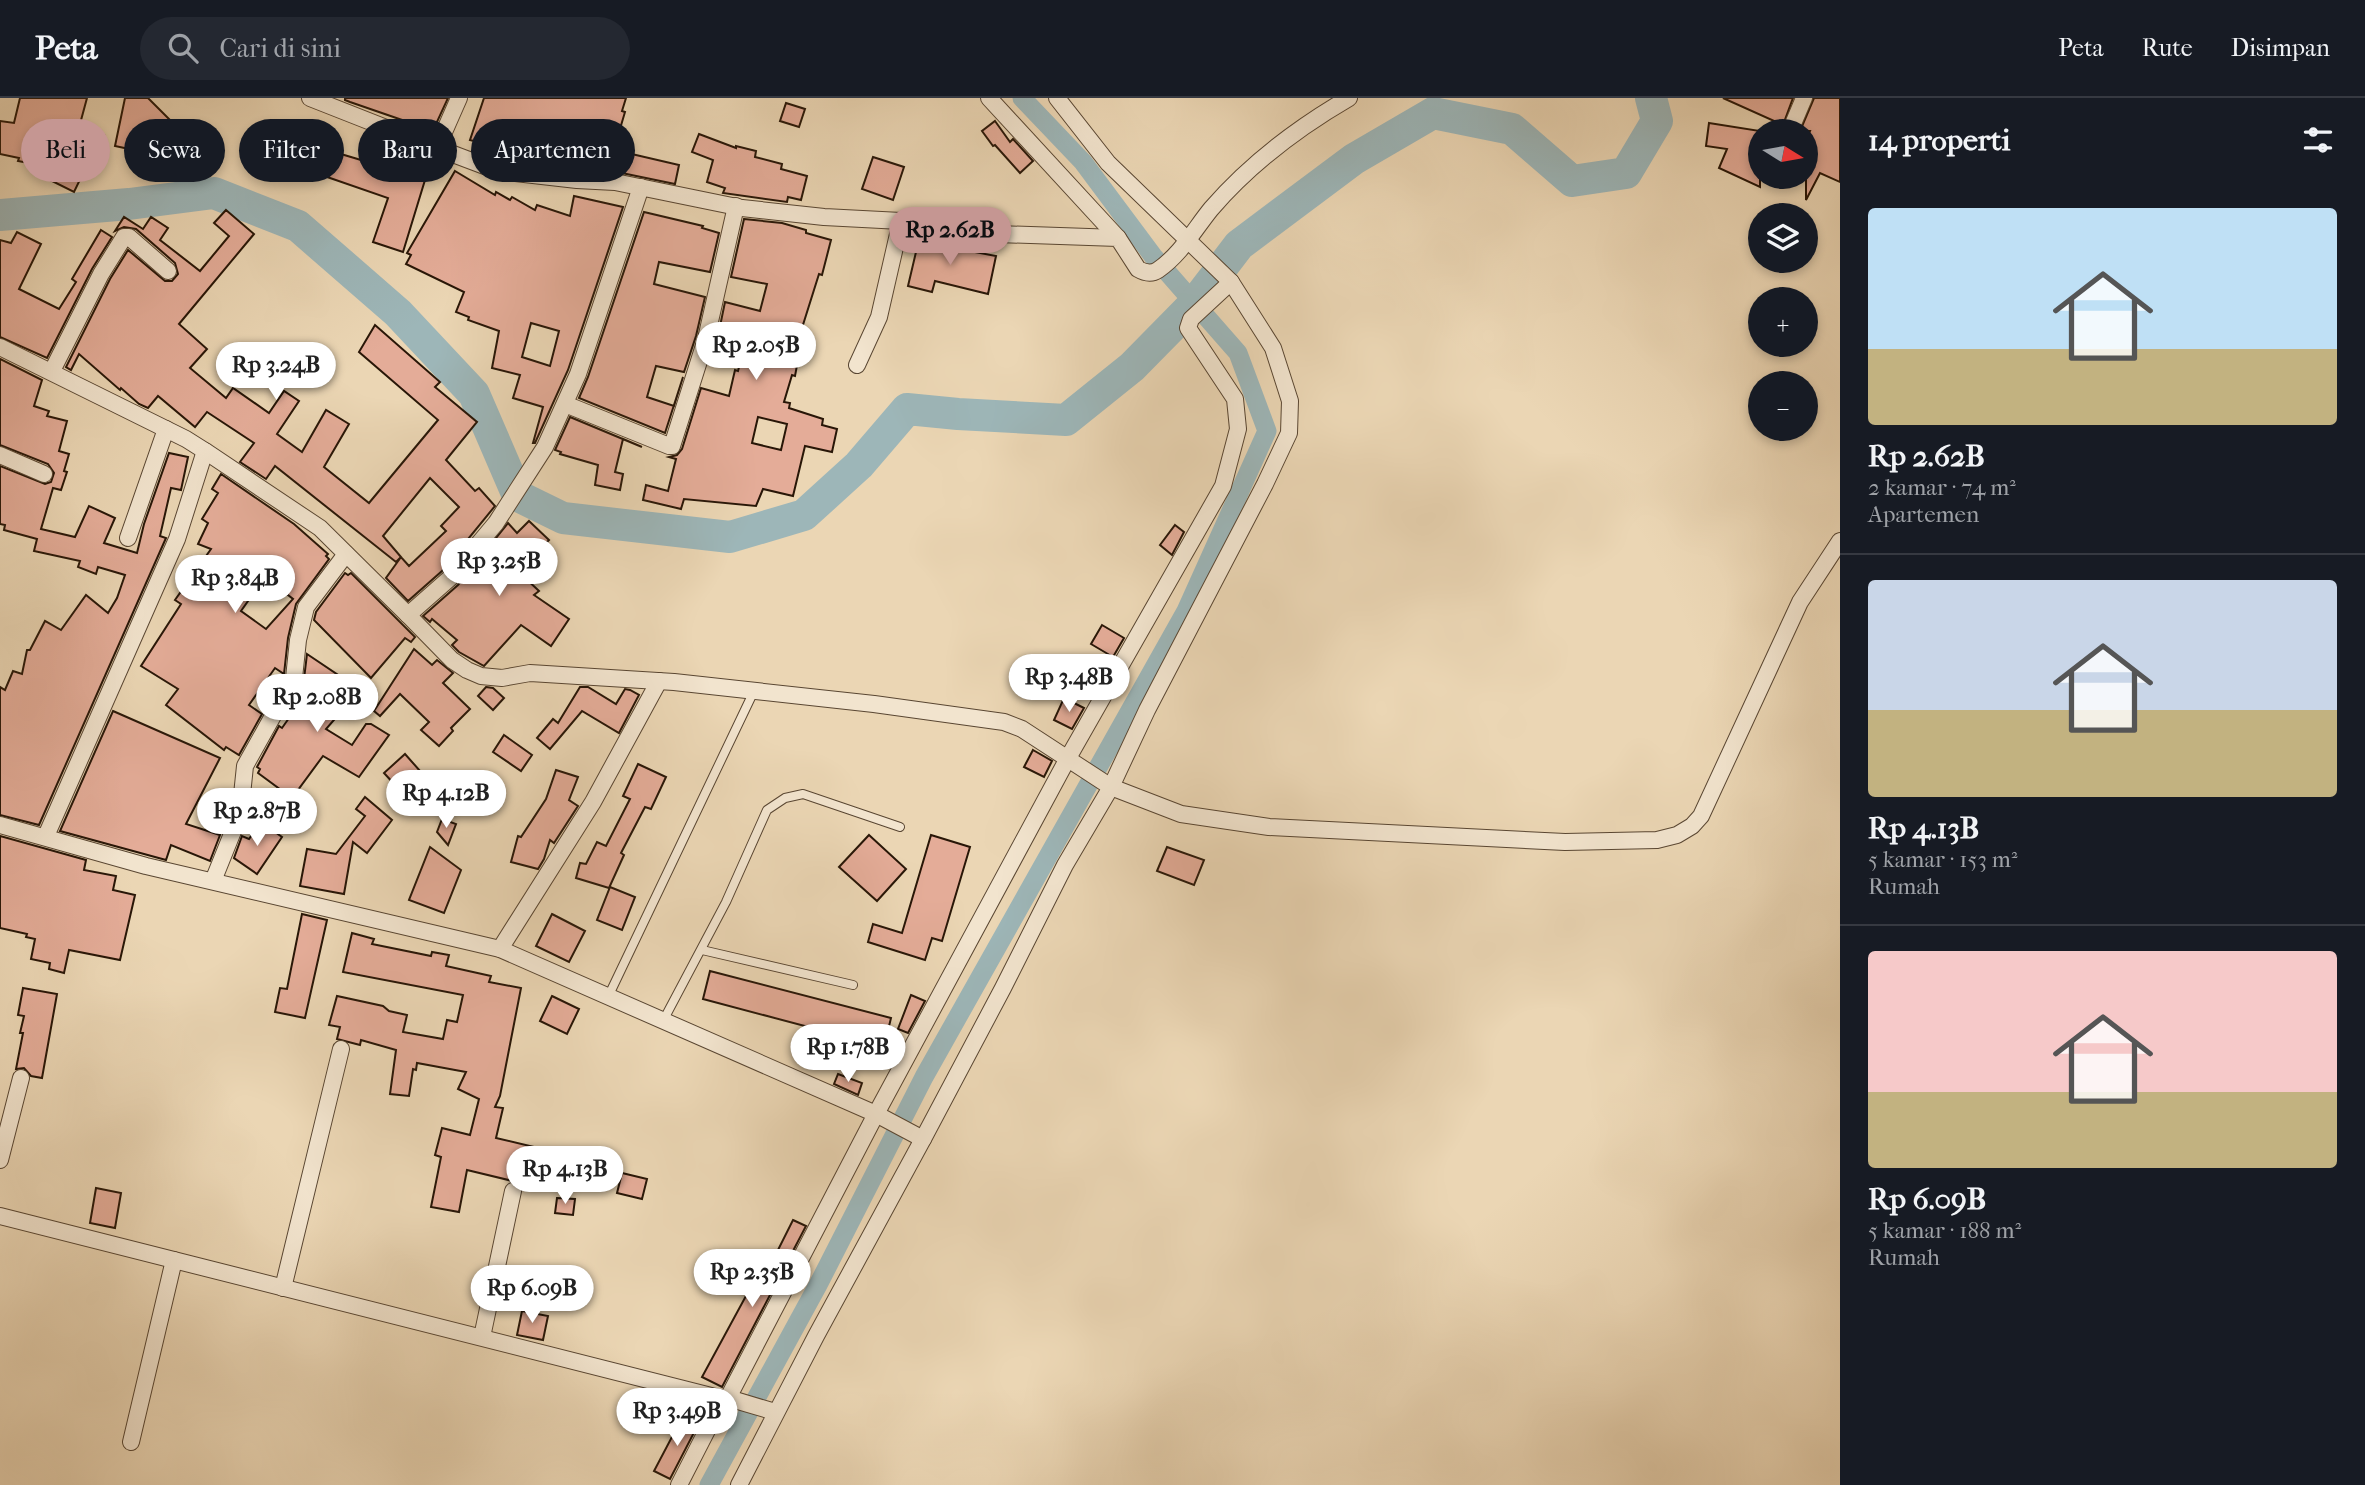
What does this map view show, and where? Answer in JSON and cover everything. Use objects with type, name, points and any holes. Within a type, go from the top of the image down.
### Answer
[{"type":"street","points":[[310,98],[363,119]]},
{"type":"street","points":[[450,119],[459,98]]},
{"type":"street","points":[[989,98],[1118,238],[1138,269],[1144,272],[1156,271],[1190,246],[1212,209],[1274,148],[1349,98]]},
{"type":"street","points":[[738,1485],[770,1410],[1003,988],[1289,433],[1290,401],[1273,348],[1228,279],[1190,246],[1108,163],[1057,98]]},
{"type":"street","points":[[1795,119],[1804,98]]},
{"type":"street","points":[[457,156],[498,171],[615,182],[719,204],[824,216],[901,221],[968,233],[1118,238]]},
{"type":"street","points":[[408,615],[450,578],[509,505],[545,447],[594,330],[641,187]]},
{"type":"street","points":[[565,404],[673,446],[706,339],[736,206]]},
{"type":"street","points":[[858,365],[879,317],[901,221]]},
{"type":"street","points":[[52,371],[101,274],[124,237],[129,237],[168,271]]},
{"type":"street","points":[[679,1485],[728,1399],[878,1115],[1223,486],[1238,429],[1235,399],[1188,328],[1191,318],[1216,297],[1228,279]]},
{"type":"street","points":[[0,347],[52,371],[205,451],[320,528],[452,660],[481,676],[502,678],[530,673],[659,681],[887,705],[1004,722],[1022,729],[1107,785],[1181,814],[1269,827],[1566,842],[1657,840],[1677,835],[1692,826],[1701,816],[1800,602],[1840,541]]},
{"type":"street","points":[[128,538],[166,429]]},
{"type":"street","points":[[46,836],[177,539],[205,451]]},
{"type":"street","points":[[0,455],[44,474]]},
{"type":"street","points":[[213,881],[240,814],[245,766],[294,678],[298,640],[306,607],[346,554]]},
{"type":"street","points":[[500,949],[593,803],[659,681]]},
{"type":"street","points":[[0,825],[146,866],[500,949],[878,1115],[921,1138]]},
{"type":"street","points":[[283,1289],[341,1049]]},
{"type":"street","points":[[0,1160],[21,1078]]},
{"type":"street","points":[[482,1337],[513,1191]]},
{"type":"street","points":[[0,1216],[770,1410]]},
{"type":"street","points":[[131,1442],[174,1260]]},
{"type":"lane","points":[[608,997],[754,691]]},
{"type":"lane","points":[[663,1021],[745,864],[767,810],[785,798],[803,794],[900,827]]},
{"type":"lane","points":[[702,950],[853,985]]},
{"type":"building","points":[[20,98],[87,98],[81,119],[21,119],[21,162],[18,161],[19,158],[0,154],[0,121],[14,123]]},
{"type":"building","points":[[125,98],[148,98],[169,119],[124,119],[124,148],[115,146]]},
{"type":"building","points":[[448,98],[438,119],[399,119],[345,100]]},
{"type":"building","points":[[484,98],[626,98],[623,119],[477,119]]},
{"type":"building","points":[[1723,98],[1793,98],[1785,119],[1770,119]]},
{"type":"building","points":[[1814,98],[1840,98],[1840,182],[1820,173],[1818,177],[1818,119],[1805,119]]},
{"type":"building","points":[[786,103],[805,109],[799,127],[780,121]]},
{"type":"building","points":[[995,121],[1010,142],[1013,139],[1033,161],[1020,173],[982,131]]},
{"type":"building","points":[[1709,123],[1748,129],[1748,181],[1719,168],[1727,149],[1706,146]]},
{"type":"building","points":[[699,134],[736,148],[756,151],[755,157],[782,164],[781,169],[807,176],[801,200],[788,197],[787,202],[723,193],[725,188],[707,182],[713,160],[692,152]]},
{"type":"building","points":[[344,155],[358,159],[358,182],[424,182],[403,252],[373,242],[388,198],[342,182],[344,182]]},
{"type":"building","points":[[635,155],[679,165],[675,184],[635,176]]},
{"type":"building","points":[[873,157],[904,167],[893,200],[862,189]]},
{"type":"building","points":[[457,172],[495,195],[496,192],[510,200],[512,197],[535,210],[537,205],[570,216],[574,196],[623,207],[568,370],[535,443],[543,407],[513,398],[520,375],[492,368],[499,331],[468,320],[469,317],[456,312],[464,292],[406,264],[411,255],[407,253],[449,182],[457,182]],"holes":[[[531,323],[559,331],[550,366],[522,357]]]},
{"type":"building","points":[[54,182],[79,182],[74,192]]},
{"type":"building","points":[[1806,189],[1812,189],[1806,200]]},
{"type":"building","points":[[226,210],[254,234],[179,324],[207,349],[190,368],[226,398],[233,388],[269,413],[284,391],[299,401],[277,434],[302,452],[326,410],[349,424],[324,467],[369,503],[438,420],[359,352],[375,325],[440,382],[435,387],[477,422],[446,460],[475,491],[479,488],[495,506],[442,571],[408,601],[386,578],[401,557],[396,562],[275,466],[266,479],[240,462],[254,443],[207,412],[195,427],[158,396],[148,408],[139,404],[79,354],[71,370],[66,367],[110,279],[128,250],[165,281],[172,281],[178,274],[175,263],[136,229],[124,227],[115,231],[124,217],[143,229],[151,217],[168,228],[160,240],[200,271],[229,236],[214,223]],"holes":[[[430,478],[459,507],[441,526],[446,531],[409,566],[383,536]]]},
{"type":"building","points":[[644,212],[703,226],[702,228],[719,233],[710,272],[659,262],[654,284],[705,297],[684,372],[656,366],[647,397],[674,406],[665,433],[579,398]]},
{"type":"building","points":[[744,219],[782,223],[831,240],[822,275],[819,274],[802,328],[795,376],[792,375],[784,402],[790,403],[789,408],[823,419],[822,425],[837,429],[832,452],[805,446],[793,496],[763,489],[756,506],[684,499],[681,509],[643,500],[646,485],[668,491],[676,459],[669,457],[677,455],[682,449],[701,388],[729,396],[745,343],[718,336],[725,302],[760,311],[767,284],[731,277]],"holes":[[[758,417],[787,424],[781,450],[752,443]]]},
{"type":"building","points":[[101,230],[112,237],[92,269],[47,358],[0,337],[0,240],[11,243],[17,232],[41,244],[19,289],[59,309],[76,282],[72,279]]},
{"type":"building","points":[[920,235],[944,240],[943,246],[996,256],[988,294],[935,281],[932,292],[908,286]]},
{"type":"building","points":[[0,359],[42,380],[34,406],[49,411],[47,416],[67,421],[59,451],[69,454],[64,471],[67,472],[61,490],[53,488],[41,529],[75,537],[89,506],[115,518],[104,543],[137,553],[144,524],[169,453],[188,457],[181,490],[171,488],[160,536],[166,538],[39,825],[0,815],[0,687],[5,690],[13,671],[22,674],[27,650],[30,650],[45,621],[61,630],[86,595],[108,613],[125,575],[98,567],[96,574],[78,567],[80,561],[34,551],[37,539],[4,530],[5,525],[0,524],[0,466],[45,484],[51,482],[54,473],[48,464],[0,445]]},
{"type":"building","points":[[570,417],[623,439],[615,472],[623,474],[620,490],[595,485],[598,465],[560,454],[561,452],[555,450]]},
{"type":"building","points":[[221,474],[294,524],[328,554],[326,556],[329,559],[296,604],[288,638],[284,674],[275,668],[249,705],[262,714],[239,755],[226,747],[224,750],[166,705],[178,689],[141,666],[181,604],[175,600],[211,549],[198,544],[208,523],[202,519],[218,493],[212,489]],"holes":[[[265,577],[293,599],[266,629],[241,611]]]},
{"type":"building","points":[[529,521],[549,540],[540,549],[544,552],[522,575],[539,591],[534,595],[569,619],[551,646],[521,625],[484,666],[459,652],[452,645],[457,640],[432,619],[430,622],[423,616],[458,585],[508,523],[517,533]]},
{"type":"building","points":[[1175,525],[1184,532],[1172,555],[1160,545]]},
{"type":"building","points":[[345,573],[351,573],[415,637],[411,642],[405,638],[371,678],[314,620],[316,612]]},
{"type":"building","points":[[1102,625],[1124,638],[1113,657],[1091,644]]},
{"type":"building","points":[[414,649],[432,665],[437,660],[453,673],[443,683],[470,709],[451,728],[453,731],[439,746],[421,730],[429,722],[400,694],[380,716],[374,711]]},
{"type":"building","points":[[307,654],[347,681],[343,685],[354,697],[326,729],[352,745],[366,724],[371,724],[389,735],[359,777],[323,756],[292,798],[258,773],[260,769],[257,767],[279,726],[282,728],[308,691],[302,686]]},
{"type":"building","points":[[486,687],[493,688],[504,698],[493,710],[478,696]]},
{"type":"building","points":[[580,687],[588,687],[616,704],[625,689],[639,695],[619,733],[582,711],[550,749],[537,738],[553,719],[558,723]]},
{"type":"building","points":[[1064,698],[1084,708],[1072,729],[1054,720]]},
{"type":"building","points":[[113,711],[220,758],[186,824],[220,835],[210,861],[171,845],[166,860],[60,831]]},
{"type":"building","points":[[504,735],[532,755],[521,771],[493,752]]},
{"type":"building","points":[[1033,750],[1052,761],[1044,777],[1024,767]]},
{"type":"building","points":[[405,754],[428,780],[407,798],[384,773]]},
{"type":"building","points":[[638,764],[666,777],[651,809],[645,807],[621,853],[624,855],[609,888],[576,878],[580,863],[586,864],[597,842],[606,846],[630,799],[623,796]]},
{"type":"building","points":[[556,770],[578,777],[569,800],[578,806],[554,843],[550,840],[538,869],[511,862],[518,836],[521,837],[546,799]]},
{"type":"building","points":[[365,797],[392,820],[367,853],[353,842],[344,894],[300,886],[307,849],[336,854],[365,816],[356,809]]},
{"type":"building","points":[[442,819],[456,824],[448,845],[437,832]]},
{"type":"building","points":[[261,822],[282,837],[257,874],[234,858],[242,836],[249,839]]},
{"type":"building","points":[[869,835],[906,869],[877,901],[839,867]]},
{"type":"building","points":[[931,835],[970,847],[942,941],[932,938],[925,960],[868,942],[873,924],[902,933]]},
{"type":"building","points":[[0,836],[86,860],[84,870],[116,876],[113,890],[135,895],[120,960],[69,950],[64,973],[49,969],[50,963],[31,959],[35,939],[26,937],[27,934],[0,928]]},
{"type":"building","points":[[430,847],[461,870],[444,913],[409,900]]},
{"type":"building","points":[[1167,847],[1204,860],[1194,885],[1157,871]]},
{"type":"building","points":[[610,887],[635,897],[622,930],[597,920]]},
{"type":"building","points":[[302,914],[327,920],[305,1018],[275,1012],[280,988],[287,989]]},
{"type":"building","points":[[552,914],[585,931],[569,962],[536,946]]},
{"type":"building","points":[[352,933],[374,939],[372,944],[431,956],[432,952],[449,955],[446,966],[491,976],[489,982],[521,988],[500,1096],[495,1107],[503,1108],[496,1138],[534,1147],[525,1184],[467,1170],[459,1212],[431,1207],[441,1157],[435,1155],[442,1128],[470,1135],[479,1099],[458,1089],[466,1072],[417,1063],[416,1070],[413,1069],[409,1096],[390,1094],[396,1050],[361,1040],[360,1045],[337,1039],[340,1027],[329,1025],[337,996],[383,1006],[389,1011],[407,1015],[403,1032],[443,1039],[447,1020],[457,1022],[463,995],[343,972]]},
{"type":"building","points":[[710,971],[891,1018],[884,1047],[703,999]]},
{"type":"building","points":[[23,988],[57,994],[42,1078],[31,1076],[24,1068],[16,1069],[23,1033],[20,1033],[24,1016],[18,1015]]},
{"type":"building","points":[[911,995],[925,1001],[908,1033],[898,1029]]},
{"type":"building","points":[[552,996],[579,1009],[567,1034],[540,1021]]},
{"type":"building","points":[[838,1074],[862,1083],[858,1095],[834,1084]]},
{"type":"building","points":[[622,1173],[647,1179],[642,1199],[617,1193]]},
{"type":"building","points":[[96,1188],[121,1193],[115,1228],[90,1223]]},
{"type":"building","points":[[557,1198],[575,1199],[573,1215],[555,1213]]},
{"type":"building","points":[[793,1220],[806,1226],[722,1387],[702,1377],[766,1259],[772,1262]]},
{"type":"building","points":[[522,1311],[548,1316],[543,1340],[517,1335]]},
{"type":"building","points":[[692,1414],[701,1419],[670,1479],[654,1471],[674,1433],[678,1435]]},
{"type":"waterway","points":[[709,1485],[818,1285],[924,1077],[1186,611],[1267,431],[1238,353],[1153,256],[1083,162],[1022,98]]},
{"type":"waterway","points":[[0,215],[129,204],[214,193],[298,226],[398,313],[474,394],[518,496],[563,518],[730,537],[804,515],[859,465],[907,409],[1066,420],[1132,367],[1194,304],[1239,245],[1354,159],[1433,113],[1512,129],[1572,181],[1626,173],[1657,121],[1651,98]]}]
